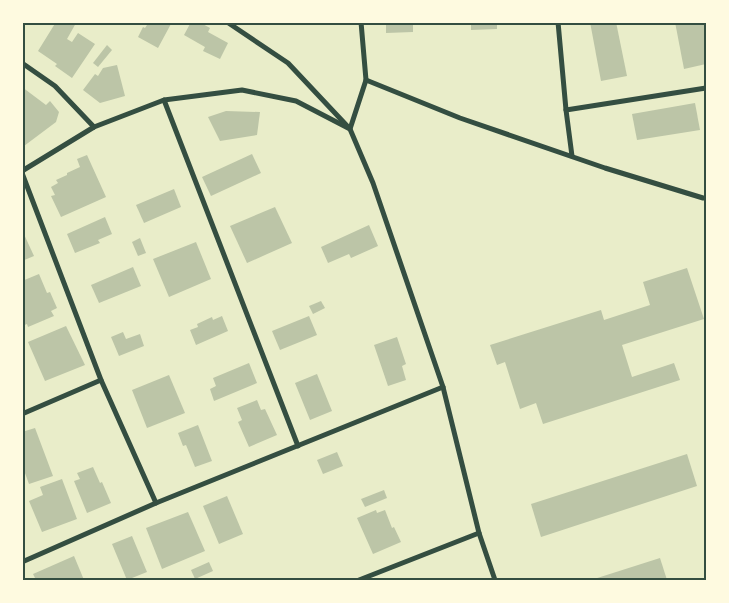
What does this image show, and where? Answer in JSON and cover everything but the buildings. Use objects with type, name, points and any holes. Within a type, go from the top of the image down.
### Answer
[{"type":"street","points":[[227,22],[288,63],[350,129],[373,183],[443,387],[479,533],[495,580]]},
{"type":"street","points":[[350,129],[366,80],[361,22]]},
{"type":"street","points":[[558,22],[572,156]]},
{"type":"street","points":[[22,63],[56,86],[94,127]]},
{"type":"street","points":[[366,80],[460,118],[706,198]]},
{"type":"street","points":[[566,110],[706,88]]},
{"type":"street","points":[[156,503],[101,380],[22,172],[94,127],[164,100],[242,90],[296,101],[350,129]]},
{"type":"street","points":[[164,100],[298,446]]},
{"type":"street","points":[[22,414],[101,380]]},
{"type":"street","points":[[22,562],[156,503],[443,387]]},
{"type":"street","points":[[359,580],[479,533]]}]
